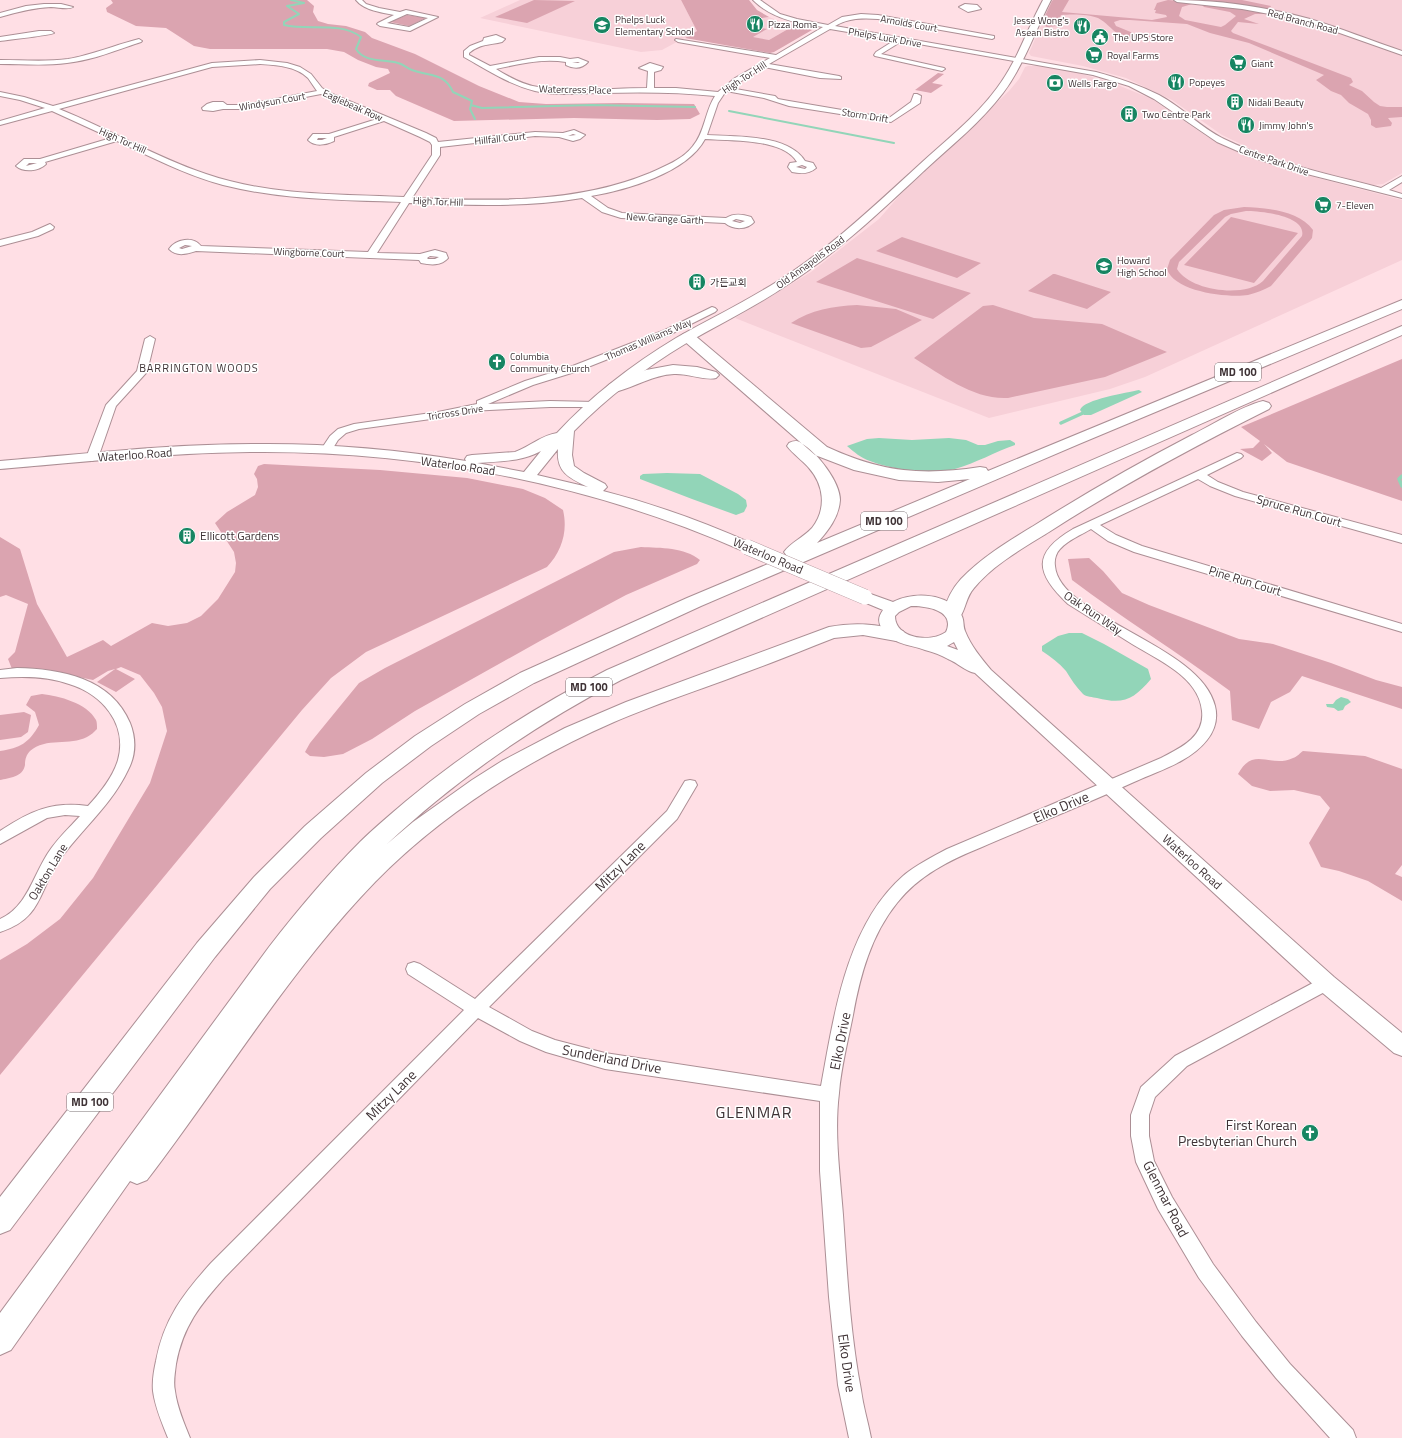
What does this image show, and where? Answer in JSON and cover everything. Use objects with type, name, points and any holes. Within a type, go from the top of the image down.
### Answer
[{"type":"highway","name":"MD 100","points":[[0,1220],[206,950],[262,883],[313,832],[374,778],[423,742],[472,709],[527,678],[694,602],[1073,441],[1402,304]]},
{"type":"highway","name":"MD 100","points":[[0,1340],[269,965],[320,900],[368,847],[425,797],[469,762],[514,730],[569,697],[614,674],[1402,330]]},
{"type":"highway","points":[[953,613],[956,598],[962,589],[1008,550],[1052,521],[1209,432],[1402,339]]},
{"type":"highway","points":[[682,340],[711,375],[816,464],[826,479],[831,491],[831,505],[823,525],[809,541],[796,550],[694,602]]},
{"type":"highway","points":[[682,340],[821,451],[850,465],[867,470],[885,474],[922,478],[965,475],[983,471],[1073,441]]},
{"type":"highway","points":[[615,387],[658,371],[671,369],[700,371],[711,375]]},
{"type":"highway","points":[[0,1340],[172,1128],[272,990],[320,927],[369,875],[418,831],[465,796],[510,766],[604,718],[829,633],[846,629],[860,628],[875,629],[896,635]]},
{"type":"main road","name":"Old Annapolis Road","points":[[527,477],[567,430],[615,387],[648,362],[682,340],[783,283],[821,257],[846,237],[981,111],[1004,85],[1018,60],[1047,0]]},
{"type":"main road","points":[[422,460],[492,459],[517,456],[526,453],[567,430]]},
{"type":"main road","points":[[567,430],[563,456],[566,467],[581,478],[632,504]]},
{"type":"main road","name":"Waterloo Road","points":[[0,465],[231,449],[326,451],[422,460],[527,477],[632,504],[696,526],[893,608]]},
{"type":"main road","points":[[908,601],[923,601],[937,604],[953,613],[957,621],[956,630],[946,641],[926,644],[906,640],[896,635],[890,629],[887,621],[888,615],[893,608],[908,601]]},
{"type":"main road","name":"Waterloo Road","points":[[956,630],[968,653],[985,674],[1326,984],[1402,1046]]},
{"type":"main road","name":"Waterloo Road","points":[[926,644],[955,655],[985,674]]},
{"type":"street","points":[[359,0],[360,3],[369,8],[401,14],[406,12],[435,17],[410,29],[380,24],[401,14]]},
{"type":"street","name":"Phelps Luck Drive","points":[[756,0],[772,12],[784,18],[827,28],[1018,60]]},
{"type":"street","name":"Red Branch Road","points":[[1177,0],[1240,7],[1290,16],[1323,25],[1402,53]]},
{"type":"street","points":[[0,15],[34,7],[59,5],[70,7]]},
{"type":"street","name":"Arnolds Court","points":[[827,28],[842,19],[867,16],[992,38]]},
{"type":"street","name":"High Tor Hill","points":[[0,94],[30,100],[53,108],[201,175],[239,186],[300,195],[499,203],[535,201],[584,195],[625,185],[657,173],[680,162],[690,154],[704,138],[713,106],[722,91],[762,65],[827,28]]},
{"type":"street","points":[[0,39],[51,33]]},
{"type":"street","points":[[678,40],[776,57]]},
{"type":"street","points":[[899,40],[878,52],[877,55],[942,69]]},
{"type":"street","points":[[0,62],[46,63],[75,60],[139,41]]},
{"type":"street","name":"Watercress Place","points":[[488,42],[472,47],[466,54],[468,58],[521,86],[566,91],[650,89],[722,91]]},
{"type":"street","points":[[488,69],[538,59],[570,61]]},
{"type":"street","name":"Centre Park Drive","points":[[1018,60],[1087,72],[1132,85],[1164,101],[1220,140],[1241,149],[1294,168],[1402,196]]},
{"type":"street","name":"Eaglebeak Row","points":[[0,123],[192,70],[222,64],[243,62],[274,64],[300,69],[306,72],[321,92],[423,135],[433,140],[436,145]]},
{"type":"street","points":[[762,65],[839,78]]},
{"type":"street","points":[[650,89],[651,70]]},
{"type":"street","name":"Storm Drift","points":[[722,91],[767,97],[779,102],[795,105],[891,120],[917,102],[917,96]]},
{"type":"street","name":"Windysun Court","points":[[223,107],[236,108],[321,92]]},
{"type":"street","points":[[330,136],[384,119]]},
{"type":"street","name":"Hillfall Court","points":[[436,145],[523,135],[563,134]]},
{"type":"street","points":[[40,161],[118,138]]},
{"type":"street","points":[[704,138],[760,142],[777,145],[798,155],[802,163]]},
{"type":"street","points":[[371,255],[436,155],[436,145]]},
{"type":"street","points":[[1383,190],[1402,178]]},
{"type":"street","name":"New Grange Garth","points":[[584,195],[600,208],[621,215],[728,221]]},
{"type":"street","points":[[0,243],[35,234],[50,227]]},
{"type":"street","name":"Wingborne Court","points":[[196,248],[422,257]]},
{"type":"street","name":"Thomas Williams Way","points":[[469,408],[529,383],[574,369],[668,332],[712,310]]},
{"type":"street","points":[[92,458],[111,405],[142,372],[150,339]]},
{"type":"street","name":"Tricross Drive","points":[[326,451],[338,434],[349,429],[438,415],[469,408],[550,404],[595,405]]},
{"type":"street","name":"Oak Run Way","points":[[1109,787],[1185,752],[1200,742],[1208,729],[1210,715],[1206,700],[1199,686],[1171,662],[1072,601],[1052,580],[1048,569],[1048,560],[1052,550],[1061,542],[1092,525],[1237,456]]},
{"type":"street","name":"Spruce Run Court","points":[[1199,474],[1220,487],[1239,494],[1402,539]]},
{"type":"street","name":"Pine Run Court","points":[[1092,525],[1112,538],[1138,549],[1402,628]]},
{"type":"street","name":"Oakton Lane","points":[[0,674],[33,673],[68,679],[86,685],[100,693],[112,703],[119,713],[127,740],[127,754],[121,770],[110,789],[93,812],[68,839],[54,857],[26,908],[12,921],[0,926]]},
{"type":"street","name":"Mitzy Lane","points":[[179,1438],[168,1411],[164,1390],[165,1366],[169,1344],[178,1320],[194,1297],[218,1270],[476,1009],[672,815],[690,785]]},
{"type":"street","name":"Elko Drive","points":[[860,1438],[848,1380],[837,1286],[828,1143],[829,1095],[851,984],[866,941],[877,918],[891,898],[909,880],[929,865],[982,840],[1109,787]]},
{"type":"street","points":[[0,838],[41,813],[57,809],[73,808],[93,812]]},
{"type":"street","name":"Sunderland Drive","points":[[414,969],[476,1009],[526,1036],[552,1047],[605,1061],[829,1095]]},
{"type":"street","name":"Glenmar Road","points":[[1326,984],[1181,1061],[1147,1093],[1140,1114],[1140,1136],[1146,1162],[1165,1203],[1206,1271],[1248,1329],[1283,1371],[1345,1438]]},
{"type":"shaded area","points":[[111,0],[307,0],[314,6],[313,12],[318,21],[346,26],[365,32],[372,38],[415,54],[479,86],[519,102],[546,104],[694,104],[700,114],[690,119],[657,120],[574,118],[454,121],[396,96],[390,90],[377,90],[368,86],[369,83],[390,73],[388,69],[376,67],[358,60],[344,52],[327,49],[210,49],[194,46],[166,28],[136,26],[107,12],[106,8],[113,3]]},
{"type":"shaded area","name":"Phelps Luck Elementary School","points":[[520,0],[681,0],[697,31],[662,50],[641,52],[480,18]]},
{"type":"shaded area","points":[[534,0],[575,1],[527,23],[495,17]]},
{"type":"shaded area","points":[[681,0],[749,0],[757,10],[769,17],[756,19],[747,25],[767,29],[753,37],[769,40],[795,25],[812,30],[770,53],[685,38],[697,31]]},
{"type":"shaded area","points":[[1052,0],[1402,0],[1402,173],[1383,184],[1373,185],[1291,164],[1264,155],[1222,135],[1172,100],[1126,78],[1083,66],[1031,56],[1029,53]]},
{"type":"shaded area","points":[[1053,0],[1069,0],[1062,12],[1152,20],[1167,17],[1166,15],[1155,13],[1156,10],[1154,10],[1157,3],[1168,0],[1191,2],[1192,4],[1182,7],[1179,16],[1185,20],[1221,27],[1236,16],[1230,12],[1204,7],[1202,5],[1218,5],[1271,14],[1255,14],[1244,19],[1259,24],[1238,22],[1231,31],[1351,78],[1353,82],[1349,85],[1362,91],[1380,106],[1402,107],[1402,117],[1388,118],[1392,123],[1391,126],[1376,128],[1371,125],[1371,120],[1368,114],[1316,80],[1324,75],[1249,43],[1210,33],[1187,24],[1130,20],[1120,20],[1114,22],[1116,26],[1138,35],[1157,34],[1143,39],[1132,39],[1122,36],[1098,18],[1085,15],[1061,15],[1057,26],[1047,27],[1041,24]]},
{"type":"shaded area","points":[[1196,0],[1242,0],[1271,6],[1270,8],[1263,8]]},
{"type":"shaded area","points":[[407,15],[426,18],[409,26],[390,22]]},
{"type":"shaded area","points":[[769,17],[795,25],[769,40],[752,37],[766,29],[746,25],[756,19]]},
{"type":"shaded area","name":"Howard High School","points":[[1040,66],[1075,72],[1113,83],[1152,99],[1206,136],[1241,154],[1283,169],[1402,200],[1402,260],[1145,377],[1110,389],[989,418],[735,318],[811,272],[879,219],[899,196],[1009,91],[1019,79],[1025,67]]},
{"type":"shaded area","points":[[938,73],[944,74],[932,83],[943,85],[931,93],[915,90]]},
{"type":"shaded area","points":[[1253,207],[1282,211],[1307,223],[1313,230],[1312,238],[1271,286],[1266,289],[1248,295],[1239,296],[1203,292],[1180,283],[1172,277],[1167,269],[1170,260],[1214,215],[1224,210]],"holes":[[[1252,211],[1271,213],[1290,219],[1297,223],[1302,229],[1302,236],[1263,281],[1255,286],[1244,289],[1218,290],[1193,283],[1184,277],[1177,269],[1179,262],[1225,217],[1231,214]]]},
{"type":"shaded area","points":[[1231,217],[1298,233],[1254,283],[1184,265]]},
{"type":"shaded area","points":[[902,237],[981,263],[957,278],[876,251]]},
{"type":"shaded area","points":[[857,258],[971,293],[933,319],[816,282]]},
{"type":"shaded area","points":[[1053,274],[1111,292],[1087,309],[1028,291]]},
{"type":"shaded area","points":[[857,305],[896,309],[922,320],[871,347],[861,348],[791,323],[814,312],[839,306]]},
{"type":"shaded area","points":[[993,305],[1034,318],[1102,324],[1167,352],[1105,377],[1008,398],[995,398],[971,391],[947,379],[914,358],[983,306]]},
{"type":"shaded area","points":[[1402,359],[1402,501],[1287,462],[1264,444],[1272,453],[1262,461],[1240,449],[1253,448],[1260,441],[1241,427]]},
{"type":"shaded area","points":[[1139,390],[1142,392],[1091,415],[1084,415],[1080,410],[1083,406],[1097,400]]},
{"type":"shaded area","points":[[879,438],[912,440],[949,438],[966,440],[978,445],[1010,440],[1015,443],[1015,445],[963,467],[935,472],[912,471],[889,467],[864,458],[847,446],[867,439]]},
{"type":"shaded area","points":[[264,464],[380,470],[467,478],[523,489],[545,498],[563,510],[565,526],[564,533],[557,554],[547,567],[366,652],[331,678],[302,710],[0,1075],[0,960],[27,944],[60,919],[93,878],[150,783],[167,731],[162,707],[154,693],[140,675],[121,667],[116,669],[135,679],[116,692],[97,682],[115,669],[108,671],[93,680],[50,671],[12,669],[8,659],[15,652],[28,604],[6,595],[0,597],[0,537],[20,549],[37,604],[67,657],[103,640],[111,646],[152,623],[168,626],[187,623],[201,616],[218,599],[235,572],[236,563],[234,552],[215,523],[227,512],[255,495],[258,487],[257,479],[254,474],[258,466]]},
{"type":"shaded area","points":[[643,474],[700,474],[738,494],[746,500],[747,506],[744,512],[736,515],[640,479],[640,476]]},
{"type":"shaded area","points":[[641,547],[680,550],[700,560],[697,564],[626,595],[540,641],[415,711],[372,739],[343,754],[324,757],[310,756],[305,752],[310,743],[359,683],[385,668],[614,552]]},
{"type":"shaded area","points":[[1089,558],[1103,571],[1122,593],[1149,605],[1239,639],[1273,644],[1331,663],[1376,680],[1402,687],[1402,709],[1302,676],[1290,692],[1271,702],[1259,729],[1232,720],[1230,691],[1072,580],[1068,559]]},
{"type":"shaded area","points":[[1069,633],[1082,633],[1104,644],[1148,669],[1151,679],[1134,696],[1128,699],[1114,701],[1084,695],[1066,671],[1055,660],[1042,651],[1042,646],[1058,636]]},
{"type":"shaded area","points":[[42,694],[72,701],[86,709],[96,720],[97,729],[80,740],[43,744],[36,747],[28,754],[22,772],[11,778],[0,780],[0,751],[23,744],[32,736],[39,725],[35,712],[26,705],[31,696]]},
{"type":"shaded area","points":[[1341,697],[1348,699],[1351,702],[1345,706],[1343,710],[1338,711],[1334,708],[1327,707],[1326,704],[1333,704]]},
{"type":"shaded area","points":[[24,712],[31,715],[28,732],[21,737],[0,740],[0,715]]},
{"type":"shaded area","points":[[1303,751],[1365,756],[1402,769],[1402,865],[1395,874],[1402,877],[1402,901],[1368,881],[1339,871],[1321,867],[1309,843],[1330,808],[1320,796],[1294,790],[1270,791],[1252,786],[1238,774],[1244,765],[1250,761],[1263,759],[1285,761],[1297,756]]},
{"type":"waterway","points":[[291,0],[304,3],[287,6],[299,14],[284,22],[284,25],[294,27],[344,29],[353,32],[361,37],[356,49],[364,57],[400,64],[412,70],[441,78],[453,92],[472,101],[471,105]]},
{"type":"waterway","points":[[471,105],[482,108],[592,105],[695,107]]},
{"type":"waterway","points":[[471,105],[470,109],[475,119]]},
{"type":"waterway","points":[[729,111],[894,143]]},
{"type":"waterway","points":[[1061,423],[1083,413]]},
{"type":"waterway","points":[[1402,476],[1399,479],[1402,486]]},
{"type":"place","name":"Pizza Roma","points":[[755,24]]},
{"type":"place","name":"Phelps Luck Elementary School","points":[[602,25]]},
{"type":"place","name":"Jesse Wong's Asean Bistro","points":[[1082,26]]},
{"type":"place","name":"The UPS Store","points":[[1100,37]]},
{"type":"place","name":"Royal Farms","points":[[1094,55]]},
{"type":"place","name":"Giant","points":[[1238,63]]},
{"type":"place","name":"Popeyes","points":[[1176,82]]},
{"type":"place","name":"Wells Fargo","points":[[1055,83]]},
{"type":"place","name":"Nidali Beauty","points":[[1235,102]]},
{"type":"place","name":"Two Centre Park","points":[[1129,114]]},
{"type":"place","name":"Jimmy John's","points":[[1246,125]]},
{"type":"place","name":"7-Eleven","points":[[1323,205]]},
{"type":"place","name":"Howard High School","points":[[1104,266]]},
{"type":"place","name":"가든교회","points":[[697,282]]},
{"type":"place","name":"Columbia Community Church","points":[[497,362]]},
{"type":"place","name":"Ellicott Gardens","points":[[187,536]]},
{"type":"place","name":"First Korean Presbyterian Church","points":[[1310,1133]]},
{"type":"district","name":"BARRINGTON WOODS","points":[[199,368]]},
{"type":"district","name":"GLENMAR","points":[[754,1112]]}]
